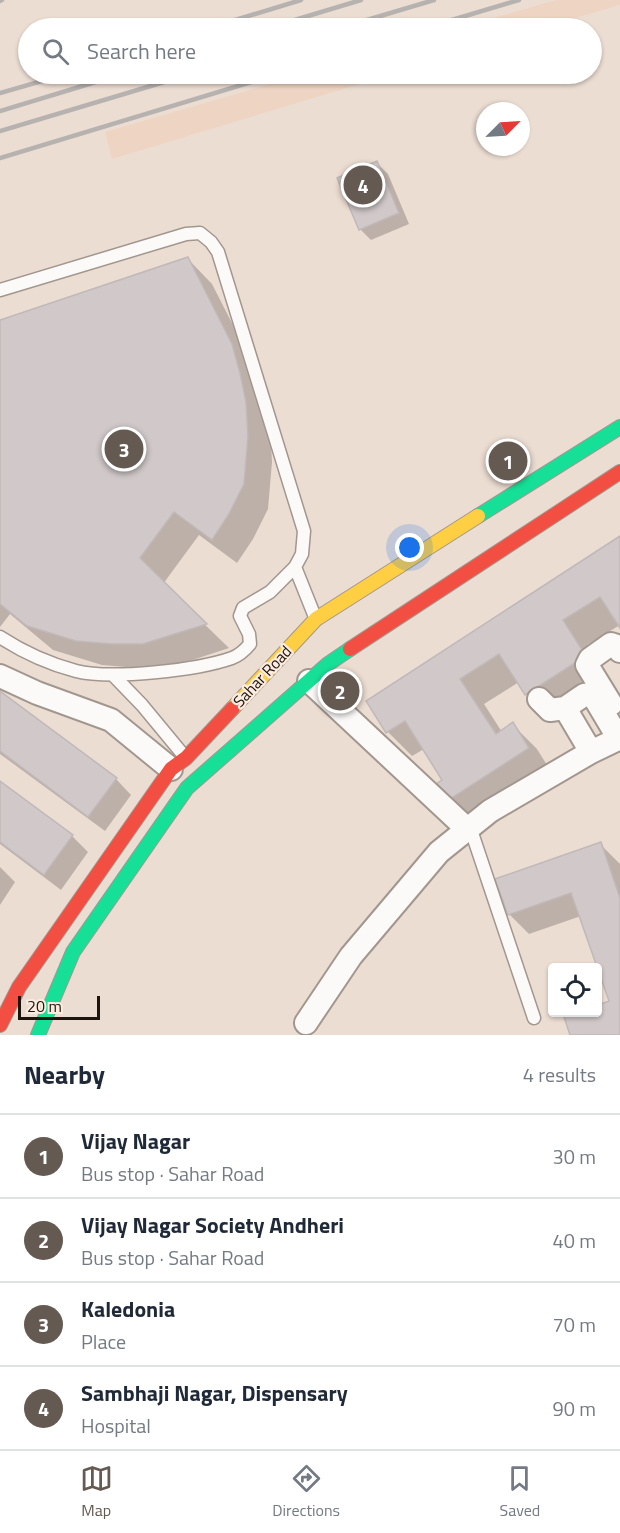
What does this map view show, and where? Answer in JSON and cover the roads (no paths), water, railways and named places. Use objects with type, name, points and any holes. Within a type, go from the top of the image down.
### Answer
[{"type":"main road","name":"Sahar Road","points":[[0,1025],[10,984],[179,763],[316,619],[620,427]]},
{"type":"main road","name":"Sahar Road","points":[[38,1035],[74,952],[187,788],[328,664],[620,472]]},
{"type":"street","points":[[620,651],[617,646],[611,644],[590,659],[587,665],[620,732]]},
{"type":"street","points":[[0,676],[37,693],[111,720],[179,763]]},
{"type":"street","points":[[309,681],[466,828]]},
{"type":"street","points":[[540,699],[550,710],[565,708],[584,695],[591,694],[620,732]]},
{"type":"street","points":[[565,708],[591,752]]},
{"type":"street","points":[[306,1023],[351,956],[439,852],[490,811],[591,752],[620,732]]},
{"type":"street","points":[[10,984],[51,1001]]},
{"type":"lane","points":[[0,290],[186,234],[200,233],[218,252],[304,531],[302,554],[295,567],[270,592],[243,608],[240,616],[249,634],[250,644],[245,651],[233,657],[195,667],[113,675],[78,671],[43,659],[0,637]]},
{"type":"lane","points":[[295,567],[316,619]]},
{"type":"lane","points":[[113,675],[142,705],[179,763]]},
{"type":"lane","points":[[466,828],[472,836],[534,1018]]},
{"type":"railway","points":[[242,18],[301,0]]},
{"type":"railway","points":[[301,18],[361,0]]},
{"type":"railway","points":[[374,18],[434,0]]},
{"type":"railway","points":[[459,18],[519,0]]},
{"type":"railway","points":[[0,93],[31,84]]},
{"type":"railway","points":[[0,111],[89,84]]},
{"type":"railway","points":[[0,131],[157,84]]},
{"type":"railway","points":[[0,158],[245,84]]},
{"type":"place","name":"Sambhaji Nagar, Dispensary","points":[[363,185]]},
{"type":"place","name":"Kaledonia","points":[[124,449]]},
{"type":"place","name":"Vijay Nagar","points":[[508,461]]},
{"type":"place","name":"Vijay Nagar Society Andheri","points":[[340,691]]}]
